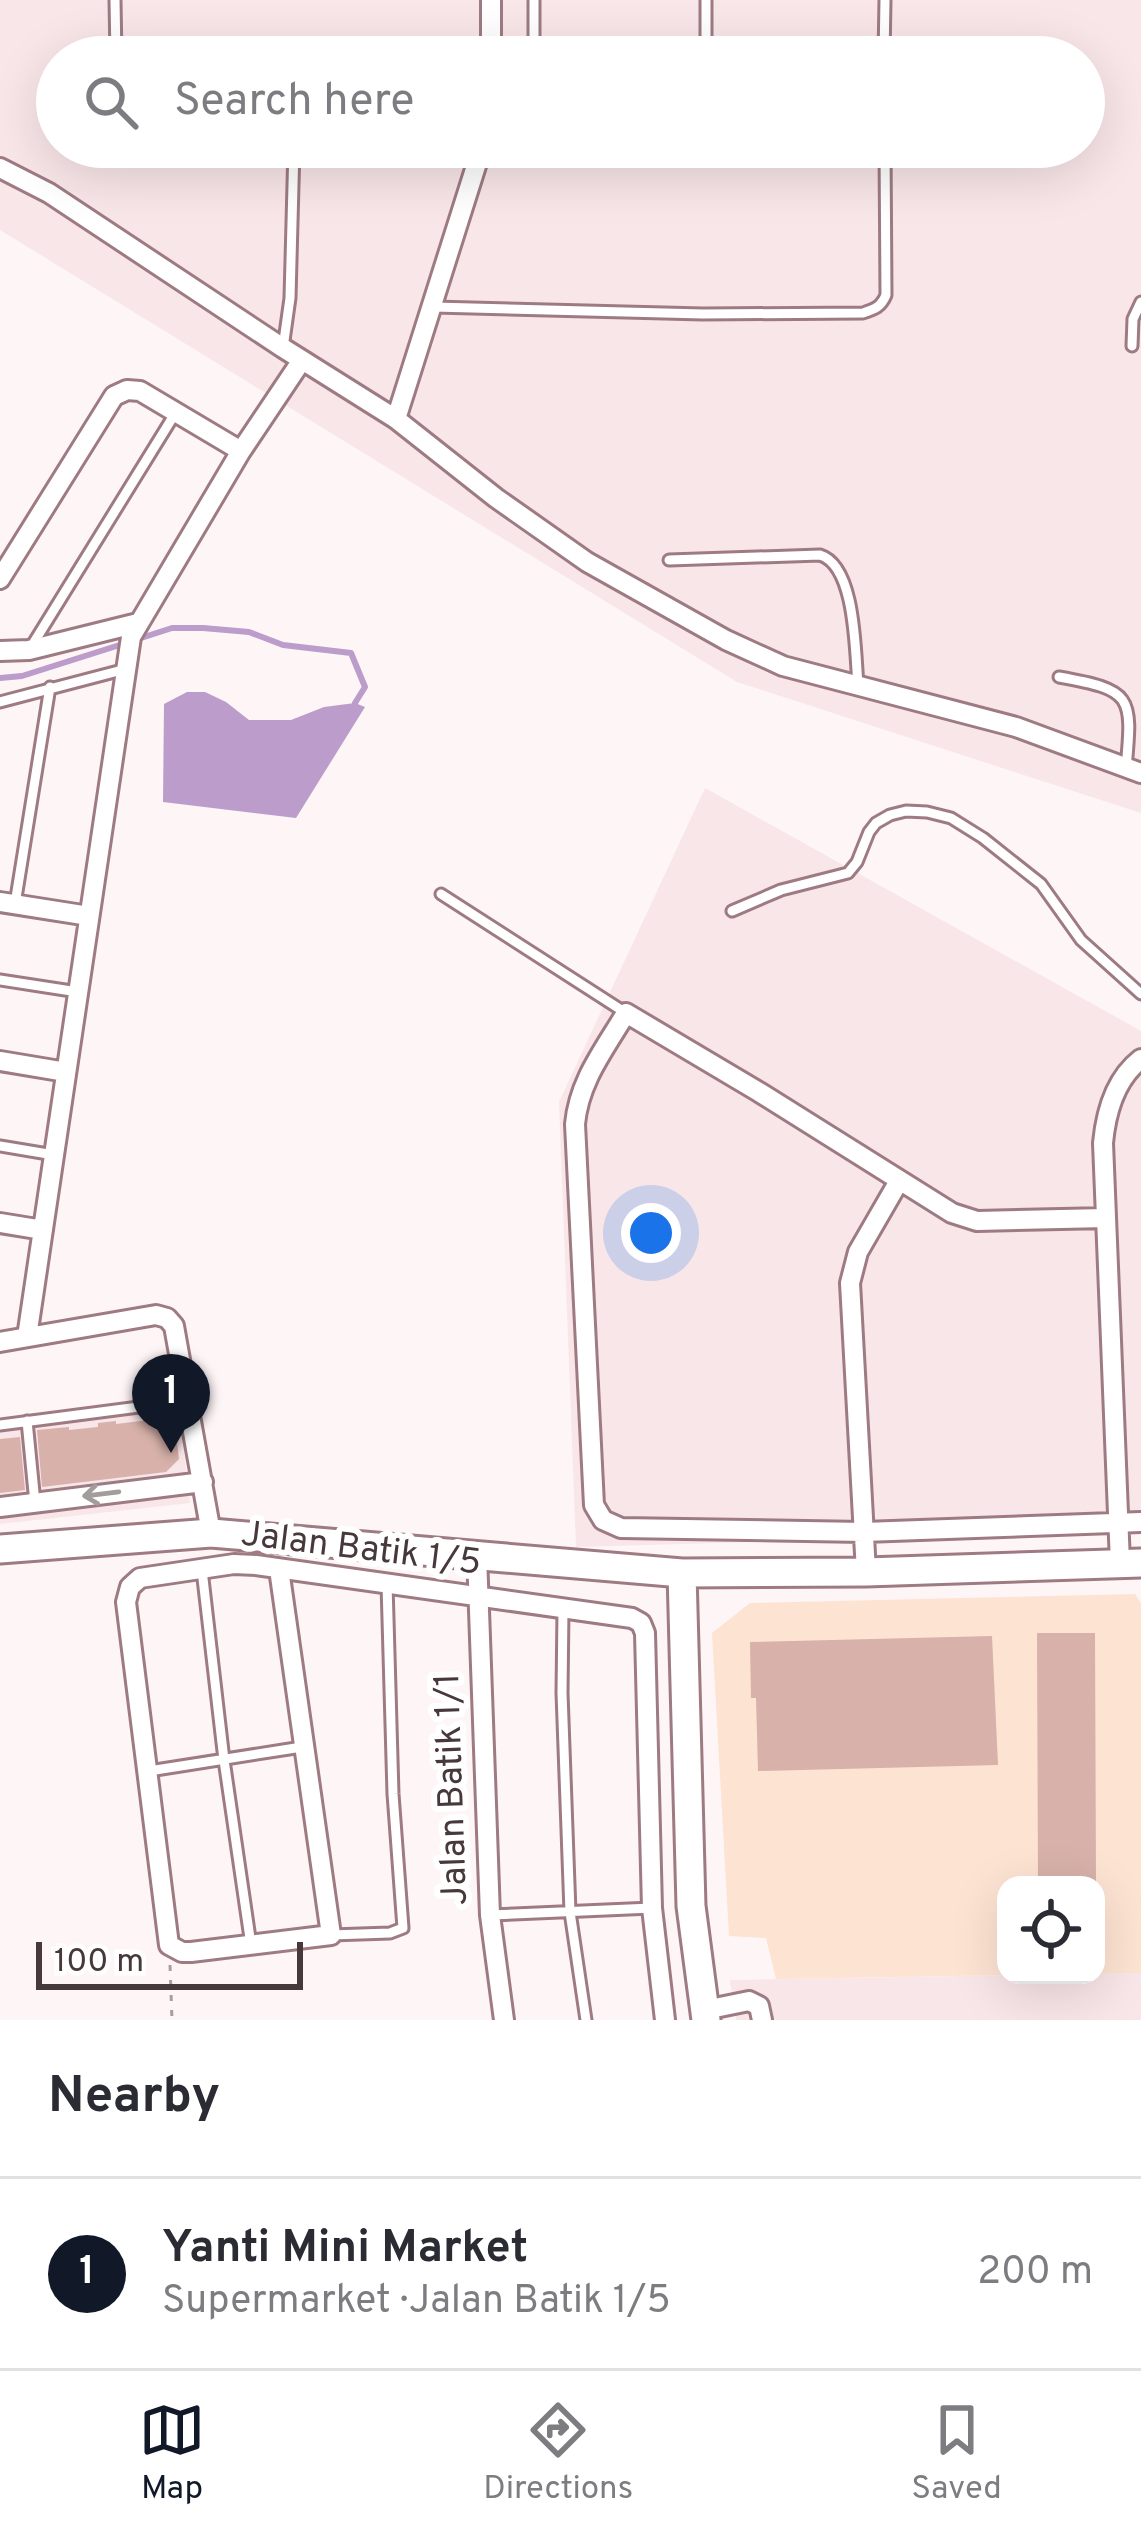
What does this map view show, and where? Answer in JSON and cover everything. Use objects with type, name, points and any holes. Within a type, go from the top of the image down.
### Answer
[{"type":"street","points":[[491,0],[491,36]]},
{"type":"street","points":[[0,168],[49,194],[396,419],[568,550],[725,640],[783,666],[1016,727],[1134,771]]},
{"type":"street","points":[[396,419],[476,168]]},
{"type":"street","points":[[27,1337],[131,645],[241,451],[302,360]]},
{"type":"street","points":[[0,579],[114,396],[140,391],[241,451]]},
{"type":"street","points":[[0,650],[131,645]]},
{"type":"street","points":[[8,903],[89,916]]},
{"type":"street","points":[[1106,1218],[977,1221],[952,1213],[626,1013],[585,1080],[575,1124],[594,1505],[602,1520],[621,1528],[864,1532],[1141,1522]]},
{"type":"street","points":[[0,1549],[211,1532],[682,1574],[1130,1563],[1119,1523],[1103,1143],[1106,1118],[1120,1082],[1141,1059]]},
{"type":"street","points":[[0,1061],[66,1072]]},
{"type":"street","points":[[866,1572],[850,1283],[858,1252],[899,1181]]},
{"type":"street","points":[[0,1223],[43,1229]]},
{"type":"street","points":[[0,1342],[156,1315],[167,1318],[174,1326],[211,1532]]},
{"type":"street","points":[[0,1507],[202,1482]]},
{"type":"street","name":"Jalan Batik 1/1","points":[[476,1555],[490,1915],[504,2020]]},
{"type":"street","name":"Jalan Batik 1/5","points":[[170,1945],[126,1602],[130,1587],[140,1578],[234,1564],[632,1618],[645,1633],[652,1908],[665,2020]]},
{"type":"street","points":[[170,1945],[191,1952],[331,1935],[279,1569]]},
{"type":"street","points":[[682,1574],[691,1906],[706,2015],[749,2001],[758,2006],[761,2020]]},
{"type":"lane","points":[[115,0],[116,36]]},
{"type":"lane","points":[[534,0],[534,36]]},
{"type":"lane","points":[[706,0],[706,36]]},
{"type":"lane","points":[[884,36],[885,0]]},
{"type":"lane","points":[[283,348],[290,298],[293,168]]},
{"type":"lane","points":[[434,307],[863,313],[882,304],[886,295],[885,168]]},
{"type":"lane","points":[[1132,346],[1133,319],[1141,302]]},
{"type":"lane","points":[[29,650],[176,412]]},
{"type":"lane","points":[[669,560],[820,555],[831,559],[840,569],[849,603],[858,685]]},
{"type":"lane","points":[[0,702],[50,687],[131,645]]},
{"type":"lane","points":[[1059,676],[1111,688],[1126,703],[1134,771]]},
{"type":"lane","points":[[8,903],[50,687]]},
{"type":"lane","points":[[732,910],[781,890],[848,873],[876,823],[906,811],[927,812],[951,818],[983,838],[1041,884],[1081,940],[1141,994]]},
{"type":"lane","points":[[441,895],[626,1013]]},
{"type":"lane","points":[[0,980],[79,992]]},
{"type":"lane","points":[[0,1146],[54,1155]]},
{"type":"lane","points":[[0,1425],[188,1401]]},
{"type":"lane","points":[[27,1421],[35,1503]]},
{"type":"lane","points":[[202,1568],[251,1945]]},
{"type":"lane","points":[[331,1935],[390,1933],[403,1928],[393,1794],[387,1584]]},
{"type":"lane","points":[[563,1610],[570,1912],[586,2020]]},
{"type":"lane","points":[[149,1771],[302,1747]]},
{"type":"lane","points":[[490,1915],[652,1908]]},
{"type":"path","points":[[170,1945],[172,2020]]},
{"type":"shaded area","points":[[0,0],[1141,0],[1141,813],[737,682],[0,230]]},
{"type":"shaded area","points":[[187,692],[205,692],[249,720],[291,720],[324,707],[355,703],[365,707],[296,818],[163,802],[164,704]]},
{"type":"shaded area","points":[[705,788],[1141,1031],[1141,1531],[576,1547],[559,1102]]},
{"type":"shaded area","points":[[179,1408],[190,1503],[0,1524],[0,1429]]},
{"type":"shaded area","points":[[1135,1594],[1141,1603],[1141,1973],[1105,1974],[1105,1876],[997,1876],[997,1975],[776,1979],[766,1938],[729,1936],[712,1633],[750,1603]]},
{"type":"shaded area","points":[[1141,1973],[1141,2020],[736,2020],[730,1980],[997,1975],[997,1984],[1105,1984],[1105,1974]]},
{"type":"building","points":[[174,1417],[179,1459],[166,1472],[42,1487],[37,1430]]},
{"type":"building","points":[[20,1437],[25,1490],[0,1493],[0,1439]]},
{"type":"building","points":[[1037,1633],[1095,1633],[1096,1876],[1038,1876]]},
{"type":"building","points":[[992,1636],[998,1765],[758,1771],[750,1642]]},
{"type":"waterway","points":[[138,639],[172,628],[203,628],[249,632],[283,645],[351,653],[365,687],[355,703]]},
{"type":"waterway","points":[[0,678],[22,676],[126,643]]},
{"type":"place","name":"Yanti Mini Market","points":[[171,1453]]}]
